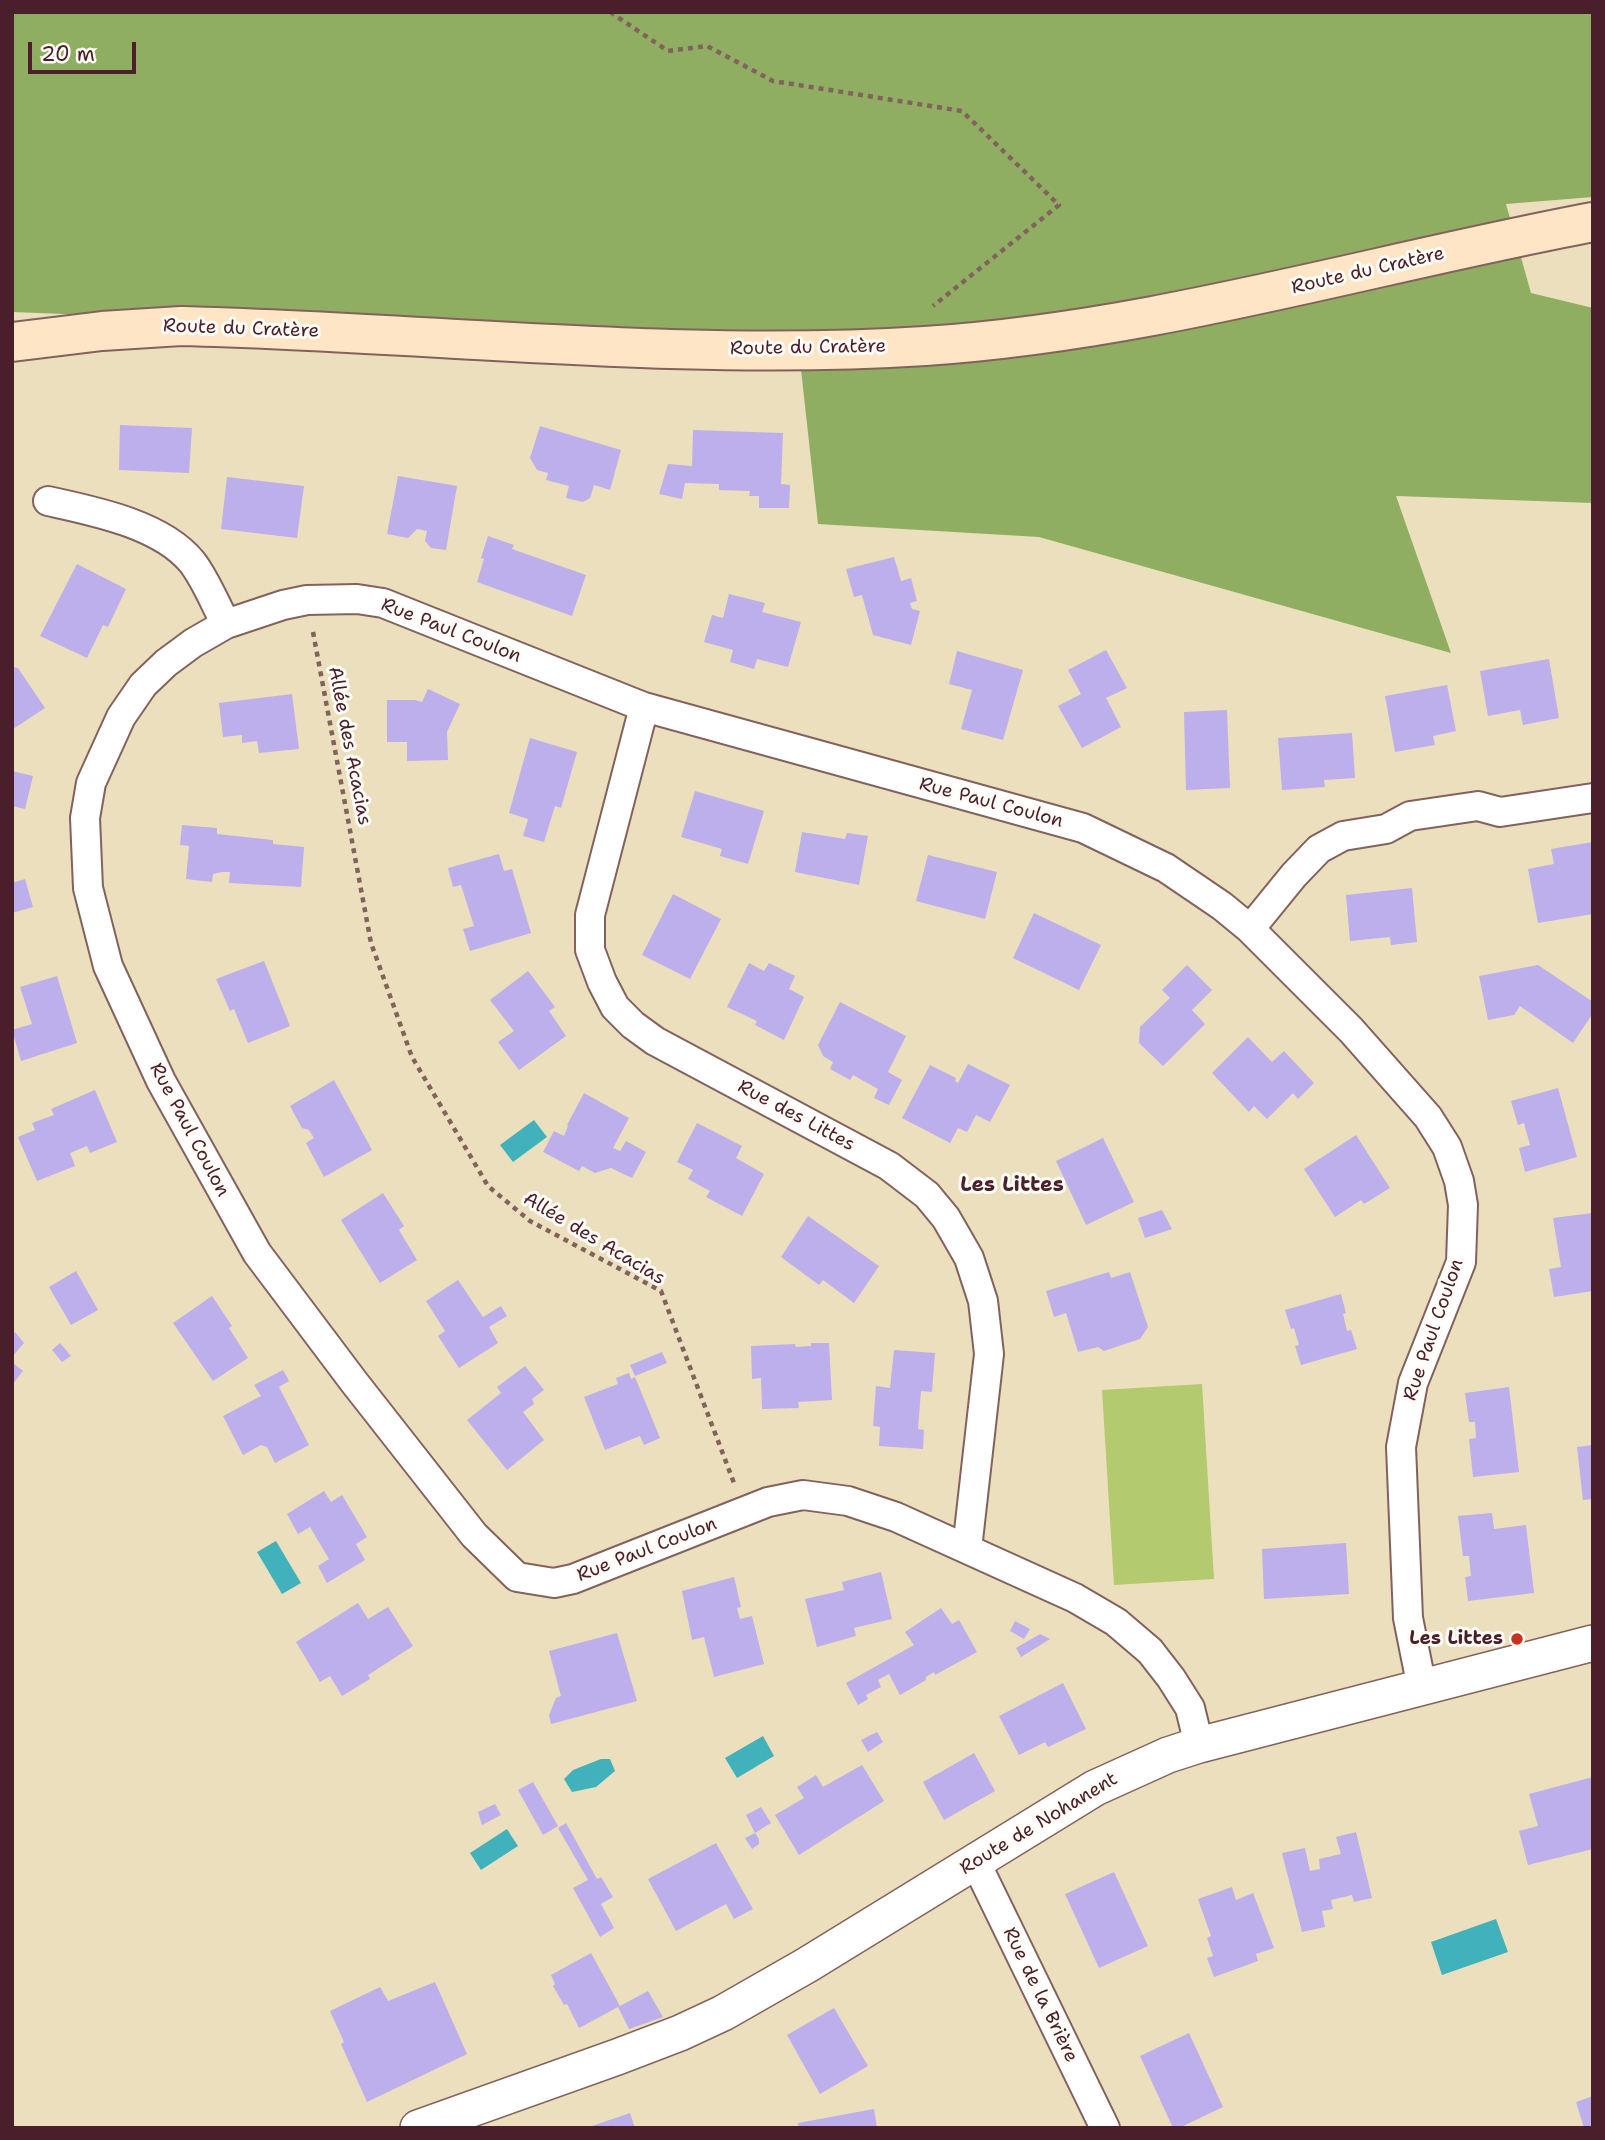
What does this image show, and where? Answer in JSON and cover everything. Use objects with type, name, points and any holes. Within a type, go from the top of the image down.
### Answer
[{"type":"main road","name":"Route du Cratère","points":[[12,342],[102,331],[181,326],[739,350],[881,348],[974,341],[1130,321],[1593,222]]},
{"type":"street","points":[[48,501],[97,512],[171,543],[191,561],[226,624]]},
{"type":"street","name":"Rue Paul Coulon","points":[[1199,1745],[1190,1708],[1171,1678],[1150,1651],[1116,1622],[1075,1598],[967,1549],[896,1517],[848,1501],[803,1495],[768,1503],[573,1579],[554,1583],[517,1577],[474,1535],[257,1253],[161,1081],[108,966],[88,888],[85,818],[91,783],[121,717],[144,685],[166,663],[226,624],[263,611],[307,600],[357,598],[383,603],[644,707],[1083,828],[1166,868],[1222,906],[1250,929],[1351,1030],[1429,1117],[1447,1147],[1458,1181],[1463,1205],[1461,1262],[1413,1383],[1401,1447],[1408,1618],[1422,1688]]},
{"type":"street","name":"Rue des Littes","points":[[644,707],[590,915],[590,950],[601,982],[615,1007],[632,1025],[655,1041],[889,1166],[927,1195],[946,1218],[969,1258],[983,1301],[989,1341],[967,1549]]},
{"type":"street","points":[[1250,929],[1319,849],[1343,836],[1387,829],[1410,816],[1478,806],[1500,813],[1593,798]]},
{"type":"street","name":"Route de Nohanent","points":[[418,2128],[680,2033],[723,2012],[807,1965],[1104,1783],[1168,1755],[1593,1643]]},
{"type":"street","name":"Rue de la Brière","points":[[975,1861],[1105,2128]]},
{"type":"path","points":[[610,12],[668,51],[707,46],[773,81],[962,111],[1059,205],[881,348]]},
{"type":"path","name":"Allée des Acacias","points":[[307,600],[371,943],[412,1057],[488,1186],[530,1221],[662,1291],[744,1511]]},
{"type":"green space","points":[[12,12],[1593,12],[1593,197],[1506,204],[1531,293],[1593,308],[1593,503],[1396,496],[1451,653],[1039,537],[818,524],[798,342],[12,312]]},
{"type":"green space","points":[[1202,1384],[1214,1579],[1114,1585],[1102,1390]]},
{"type":"water","points":[[534,1120],[547,1137],[513,1162],[500,1145]]},
{"type":"water","points":[[276,1541],[301,1583],[282,1594],[257,1552]]},
{"type":"water","points":[[763,1736],[774,1756],[737,1778],[725,1758]]},
{"type":"water","points":[[601,1759],[610,1759],[615,1771],[596,1787],[572,1792],[564,1779],[573,1770]]},
{"type":"water","points":[[507,1829],[518,1846],[481,1870],[470,1853]]},
{"type":"water","points":[[1496,1919],[1508,1952],[1442,1975],[1431,1942]]},
{"type":"building","points":[[120,425],[192,428],[189,473],[119,470]]},
{"type":"building","points":[[540,426],[621,450],[610,490],[594,485],[590,498],[583,502],[566,498],[569,486],[546,480],[548,473],[537,470],[530,458]]},
{"type":"building","points":[[693,430],[783,433],[781,484],[790,485],[789,508],[759,508],[759,496],[749,496],[750,491],[719,490],[719,484],[685,483],[682,499],[659,494],[668,464],[692,466]]},
{"type":"building","points":[[398,476],[457,486],[446,550],[431,548],[425,541],[427,531],[417,529],[408,538],[387,534]]},
{"type":"building","points":[[227,477],[304,486],[297,538],[221,529]]},
{"type":"building","points":[[488,536],[514,545],[512,549],[586,575],[572,616],[477,582]]},
{"type":"building","points":[[894,557],[901,581],[911,578],[917,601],[910,603],[912,609],[920,611],[911,645],[873,635],[862,595],[854,597],[846,569]]},
{"type":"building","points":[[77,564],[126,589],[108,627],[103,625],[87,658],[40,636]]},
{"type":"building","points":[[729,594],[765,603],[762,612],[801,622],[788,667],[757,659],[754,669],[730,662],[733,650],[704,642],[712,615],[723,618]]},
{"type":"building","points":[[1106,650],[1127,688],[1106,698],[1121,727],[1082,748],[1058,706],[1081,694],[1068,670]]},
{"type":"building","points":[[957,651],[1023,670],[1003,740],[961,729],[972,690],[949,684]]},
{"type":"building","points":[[1549,659],[1559,718],[1523,725],[1520,710],[1488,716],[1480,671]]},
{"type":"building","points":[[12,667],[18,668],[45,708],[13,729]]},
{"type":"building","points":[[1447,685],[1456,731],[1433,736],[1435,745],[1395,752],[1385,696]]},
{"type":"building","points":[[428,689],[460,704],[447,732],[448,760],[407,761],[407,742],[387,742],[387,700],[422,702]]},
{"type":"building","points":[[292,694],[299,749],[259,753],[257,741],[242,743],[242,735],[223,737],[219,703]]},
{"type":"building","points":[[1227,710],[1230,788],[1186,790],[1184,712]]},
{"type":"building","points":[[1352,733],[1355,778],[1324,780],[1325,787],[1282,790],[1278,738]]},
{"type":"building","points":[[530,738],[577,752],[561,808],[555,806],[544,842],[523,836],[528,819],[509,813]]},
{"type":"building","points":[[12,771],[33,776],[25,809],[12,806]]},
{"type":"building","points":[[695,791],[764,811],[748,864],[720,856],[722,849],[681,837]]},
{"type":"building","points":[[182,825],[217,828],[217,834],[273,840],[273,844],[304,847],[301,887],[229,883],[230,872],[213,874],[212,882],[186,879],[189,846],[180,845]]},
{"type":"building","points":[[802,832],[845,839],[847,833],[868,836],[859,885],[795,872]]},
{"type":"building","points":[[1593,842],[1593,914],[1538,923],[1528,869],[1554,864],[1551,849]]},
{"type":"building","points":[[499,854],[504,871],[512,869],[531,933],[470,951],[463,929],[474,926],[461,885],[453,887],[448,868]]},
{"type":"building","points":[[928,855],[997,872],[985,919],[916,901]]},
{"type":"building","points":[[25,879],[33,907],[12,913],[12,883]]},
{"type":"building","points":[[1412,888],[1417,942],[1391,945],[1390,937],[1350,941],[1346,895]]},
{"type":"building","points":[[673,894],[721,919],[690,979],[642,955]]},
{"type":"building","points":[[1034,913],[1101,945],[1079,990],[1013,958]]},
{"type":"building","points":[[264,961],[290,1026],[248,1043],[234,1009],[230,1011],[216,979]]},
{"type":"building","points":[[749,963],[764,971],[769,963],[795,976],[789,989],[804,997],[784,1040],[755,1025],[757,1021],[727,1007]]},
{"type":"building","points":[[1187,965],[1212,990],[1192,1010],[1205,1024],[1163,1066],[1139,1043],[1140,1027],[1170,998],[1162,990]]},
{"type":"building","points":[[1538,965],[1593,1002],[1593,1013],[1573,1043],[1520,1006],[1514,1015],[1488,1020],[1479,976]]},
{"type":"building","points":[[528,971],[555,1007],[549,1011],[566,1036],[519,1070],[498,1042],[514,1031],[490,1000]]},
{"type":"building","points":[[57,976],[77,1043],[21,1061],[12,1030],[32,1024],[20,987]]},
{"type":"building","points":[[840,1002],[906,1036],[888,1072],[902,1080],[889,1105],[874,1098],[878,1089],[853,1075],[850,1080],[830,1069],[833,1062],[823,1056],[818,1045]]},
{"type":"building","points":[[1248,1037],[1272,1062],[1284,1051],[1314,1083],[1298,1099],[1293,1093],[1267,1119],[1254,1106],[1249,1112],[1212,1073]]},
{"type":"building","points":[[968,1064],[1010,1085],[990,1122],[976,1115],[967,1132],[958,1128],[950,1143],[902,1118],[930,1065],[956,1078],[958,1083]]},
{"type":"building","points":[[334,1080],[372,1150],[324,1177],[306,1143],[314,1138],[309,1130],[302,1128],[290,1106]]},
{"type":"building","points":[[1558,1088],[1577,1157],[1525,1172],[1519,1148],[1530,1145],[1524,1123],[1518,1125],[1511,1101]]},
{"type":"building","points":[[95,1090],[117,1142],[90,1153],[87,1146],[70,1153],[75,1166],[37,1181],[18,1137],[35,1130],[32,1123],[54,1115],[51,1109]]},
{"type":"building","points":[[584,1093],[629,1118],[613,1148],[620,1151],[626,1141],[646,1152],[632,1178],[611,1168],[595,1173],[582,1166],[579,1171],[543,1152],[554,1131],[564,1136]]},
{"type":"building","points":[[697,1123],[742,1146],[736,1158],[764,1174],[742,1216],[706,1197],[710,1191],[688,1179],[693,1170],[677,1162]]},
{"type":"building","points":[[1356,1135],[1390,1188],[1364,1204],[1361,1200],[1335,1217],[1304,1169]]},
{"type":"building","points":[[1103,1138],[1134,1202],[1086,1225],[1056,1161]]},
{"type":"building","points":[[383,1193],[404,1226],[399,1230],[417,1260],[380,1283],[341,1220]]},
{"type":"building","points":[[1162,1210],[1172,1229],[1145,1238],[1138,1218]]},
{"type":"building","points":[[1593,1213],[1593,1291],[1554,1297],[1549,1269],[1561,1267],[1553,1218]]},
{"type":"building","points":[[808,1216],[879,1266],[854,1303],[823,1280],[819,1285],[781,1257]]},
{"type":"building","points":[[76,1271],[98,1310],[71,1325],[49,1287]]},
{"type":"building","points":[[1109,1272],[1111,1278],[1130,1272],[1148,1327],[1140,1339],[1104,1351],[1098,1347],[1078,1352],[1066,1313],[1054,1317],[1046,1291]]},
{"type":"building","points":[[458,1280],[483,1317],[501,1306],[507,1316],[489,1327],[498,1343],[459,1368],[438,1336],[445,1331],[426,1301]]},
{"type":"building","points":[[1341,1294],[1347,1331],[1351,1330],[1357,1349],[1301,1365],[1295,1346],[1299,1345],[1285,1310]]},
{"type":"building","points":[[212,1296],[232,1326],[229,1328],[248,1358],[213,1381],[173,1323]]},
{"type":"building","points":[[15,1332],[24,1343],[12,1357],[12,1335]]},
{"type":"building","points":[[60,1343],[71,1356],[62,1362],[52,1350]]},
{"type":"building","points":[[811,1343],[829,1343],[832,1400],[798,1402],[799,1408],[762,1409],[761,1378],[752,1379],[751,1346],[795,1344],[796,1347],[811,1346]]},
{"type":"building","points":[[894,1350],[935,1353],[932,1392],[921,1391],[918,1429],[924,1430],[923,1449],[879,1446],[880,1427],[873,1426],[876,1386],[890,1388]]},
{"type":"building","points":[[662,1352],[667,1363],[635,1376],[630,1365]]},
{"type":"building","points":[[12,1362],[23,1371],[12,1385]]},
{"type":"building","points":[[525,1366],[544,1390],[532,1399],[534,1404],[523,1412],[544,1440],[507,1470],[467,1420],[501,1393],[497,1387]]},
{"type":"building","points":[[283,1370],[289,1381],[279,1387],[309,1445],[275,1463],[267,1447],[261,1445],[243,1455],[223,1416],[261,1396],[254,1385]]},
{"type":"building","points":[[629,1373],[631,1379],[635,1377],[660,1438],[644,1445],[640,1436],[605,1450],[584,1397],[618,1384],[616,1378]]},
{"type":"building","points":[[1509,1387],[1519,1472],[1473,1477],[1469,1439],[1476,1438],[1475,1422],[1469,1422],[1465,1393]]},
{"type":"building","points":[[1593,1445],[1593,1499],[1583,1500],[1577,1447]]},
{"type":"building","points":[[324,1491],[331,1502],[342,1495],[367,1537],[356,1544],[365,1560],[327,1583],[318,1566],[329,1559],[310,1527],[298,1534],[287,1514]]},
{"type":"building","points":[[1492,1513],[1494,1529],[1526,1525],[1534,1593],[1468,1601],[1465,1577],[1471,1576],[1469,1556],[1463,1556],[1458,1516]]},
{"type":"building","points":[[1346,1543],[1349,1594],[1264,1599],[1262,1549]]},
{"type":"building","points":[[881,1572],[892,1619],[854,1628],[856,1636],[817,1647],[805,1599],[844,1590],[842,1582]]},
{"type":"building","points":[[734,1577],[741,1607],[737,1608],[740,1619],[752,1616],[764,1664],[714,1677],[704,1637],[692,1640],[682,1591]]},
{"type":"building","points":[[358,1603],[368,1619],[388,1607],[413,1646],[368,1675],[370,1679],[342,1696],[330,1676],[320,1682],[296,1642]]},
{"type":"building","points":[[941,1608],[952,1624],[959,1620],[977,1652],[935,1675],[934,1672],[926,1677],[926,1680],[900,1695],[889,1674],[878,1680],[881,1687],[866,1695],[868,1699],[858,1705],[846,1683],[914,1645],[905,1632]]},
{"type":"building","points":[[1015,1621],[1030,1629],[1024,1639],[1010,1631]]},
{"type":"building","points":[[617,1633],[637,1701],[551,1724],[549,1715],[556,1698],[561,1696],[549,1651]]},
{"type":"building","points":[[1040,1634],[1050,1639],[1021,1657],[1016,1648]]},
{"type":"building","points":[[1063,1683],[1086,1729],[1048,1747],[1045,1742],[1019,1755],[999,1716]]},
{"type":"building","points":[[877,1732],[883,1742],[868,1752],[861,1740]]},
{"type":"building","points":[[974,1753],[995,1791],[944,1820],[923,1782]]},
{"type":"building","points":[[862,1765],[884,1801],[799,1855],[775,1815],[804,1798],[797,1787],[816,1775],[823,1787]]},
{"type":"building","points":[[1593,1777],[1593,1849],[1528,1865],[1519,1831],[1538,1826],[1529,1794]]},
{"type":"building","points":[[533,1782],[558,1826],[543,1835],[518,1790]]},
{"type":"building","points":[[495,1804],[501,1815],[482,1825],[478,1812]]},
{"type":"building","points":[[761,1807],[771,1823],[755,1833],[746,1815]]},
{"type":"building","points":[[566,1823],[597,1879],[601,1877],[613,1897],[601,1904],[614,1928],[600,1937],[573,1888],[588,1880],[558,1828]]},
{"type":"building","points":[[1356,1832],[1372,1898],[1354,1902],[1352,1895],[1331,1900],[1333,1909],[1322,1911],[1325,1927],[1302,1932],[1282,1853],[1305,1848],[1310,1871],[1320,1869],[1319,1859],[1341,1854],[1336,1837]]},
{"type":"building","points":[[755,1833],[759,1844],[752,1849],[745,1838]]},
{"type":"building","points":[[716,1843],[753,1909],[734,1919],[726,1904],[676,1931],[648,1879]]},
{"type":"building","points":[[1114,1872],[1148,1946],[1099,1968],[1065,1894]]},
{"type":"building","points":[[1232,1887],[1236,1900],[1253,1893],[1274,1948],[1256,1954],[1258,1961],[1214,1977],[1207,1958],[1213,1956],[1207,1938],[1211,1936],[1198,1899]]},
{"type":"building","points":[[591,1953],[620,2006],[648,1991],[663,2017],[629,2029],[618,2007],[579,2028],[567,2004],[564,2005],[553,1986],[555,1984],[551,1975]]},
{"type":"building","points":[[435,1982],[467,2054],[367,2102],[341,2044],[344,2042],[330,2011],[380,1987],[388,2001]]},
{"type":"building","points":[[834,2008],[868,2066],[820,2094],[787,2035]]},
{"type":"building","points":[[1189,2033],[1223,2107],[1179,2128],[1173,2128],[1140,2056]]},
{"type":"building","points":[[1593,2096],[1593,2128],[1584,2128],[1576,2102]]},
{"type":"building","points":[[874,2109],[877,2128],[799,2128],[798,2123]]},
{"type":"building","points":[[630,2113],[635,2128],[589,2128],[589,2127]]},
{"type":"place","name":"Les Littes","points":[[1517,1639]]},
{"type":"district","name":"Les Littes","points":[[1012,1186]]}]
